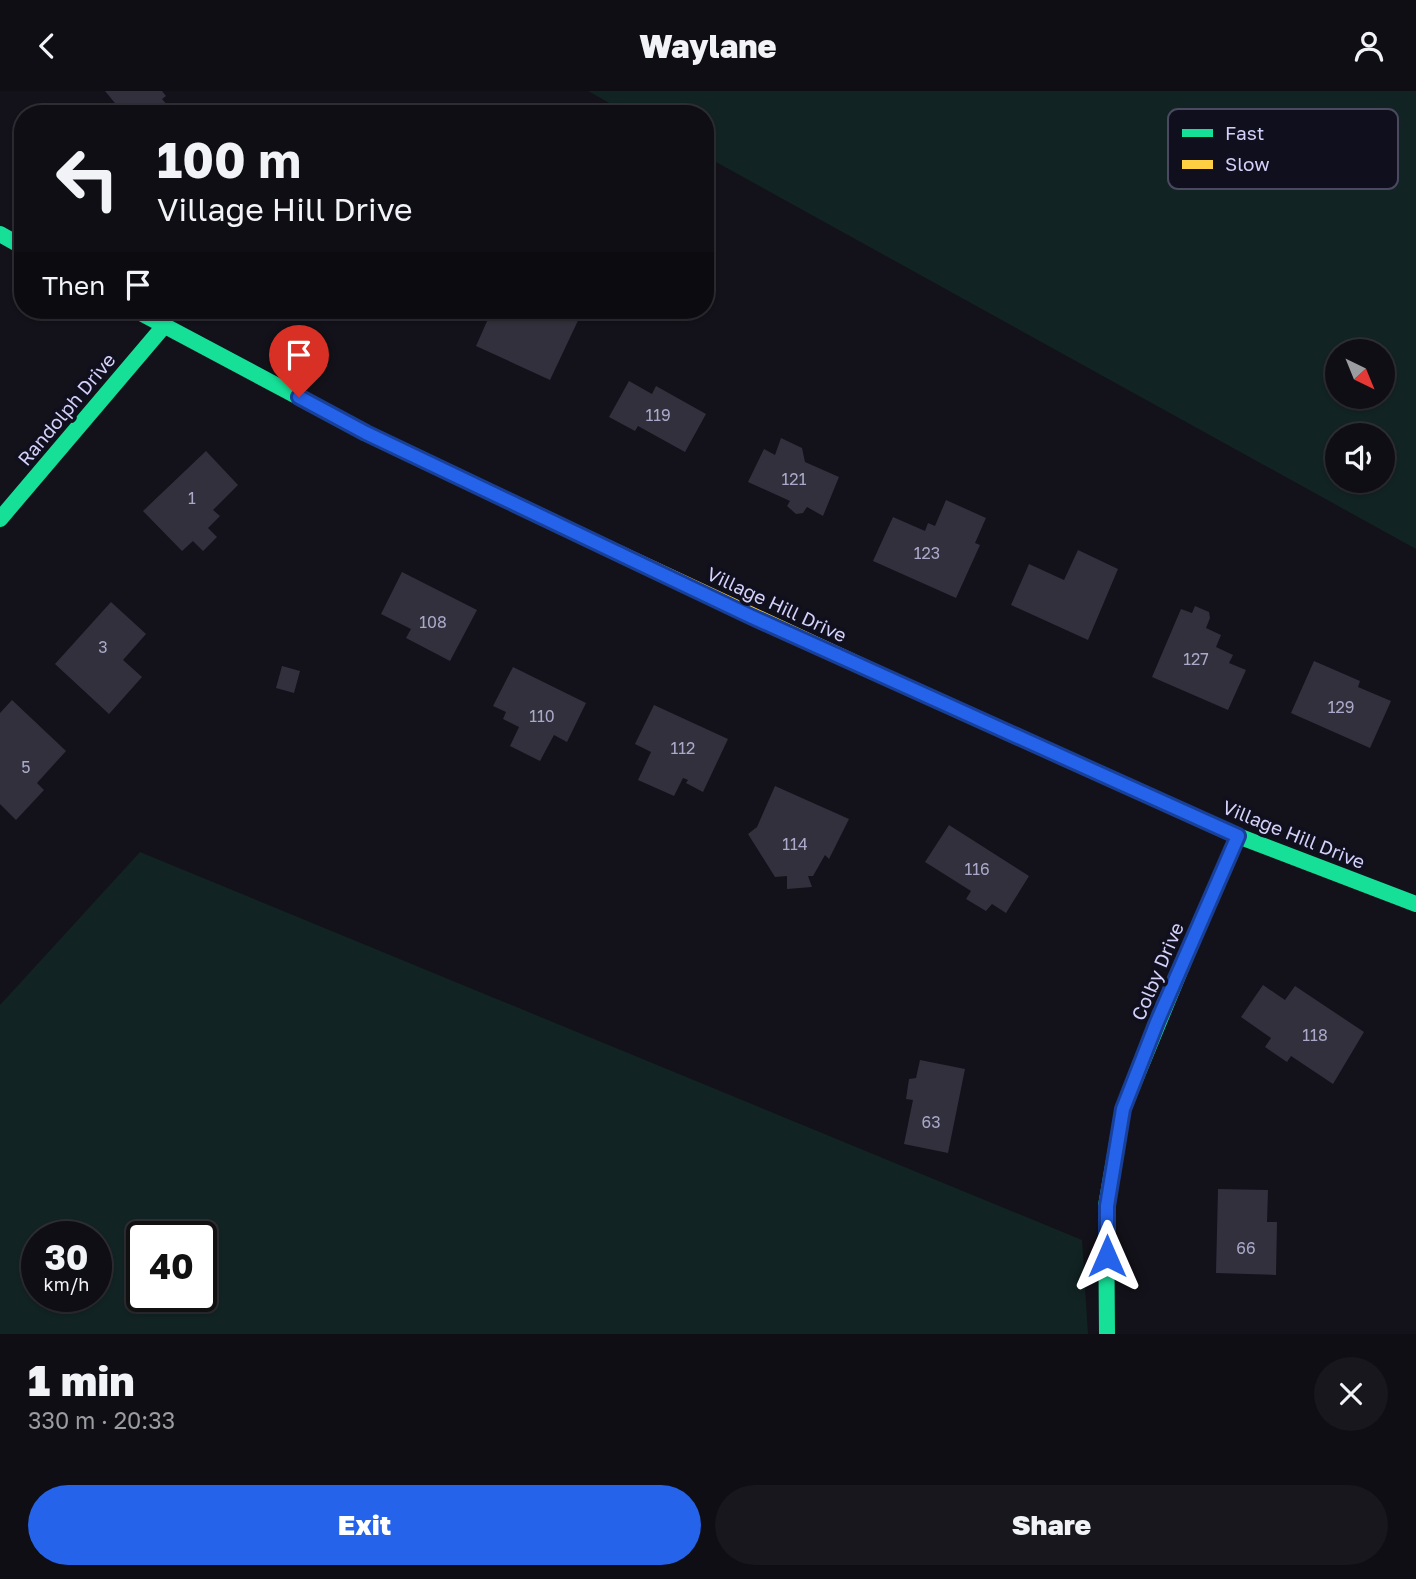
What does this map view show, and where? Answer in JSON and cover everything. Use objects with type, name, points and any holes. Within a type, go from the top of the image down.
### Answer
[{"type":"street","name":"Village Hill Drive","points":[[151,319],[366,433],[750,616],[1238,836],[1416,904]]},
{"type":"street","name":"Randolph Drive","points":[[0,519],[164,326]]},
{"type":"street","name":"Colby Drive","points":[[1107,1334],[1107,1206],[1123,1109],[1157,1022],[1238,836]]},
{"type":"shaded area","points":[[588,91],[1416,91],[1416,549],[714,161],[714,105],[613,105]]},
{"type":"shaded area","points":[[140,852],[1082,1240],[1088,1334],[0,1334],[0,1005]]},
{"type":"building","points":[[105,91],[162,91],[166,96],[162,99],[167,105],[117,105]]},
{"type":"building","points":[[488,319],[579,319],[550,380],[476,346]]},
{"type":"building","points":[[629,381],[652,394],[656,386],[706,414],[685,452],[638,426],[635,431],[609,417]]},
{"type":"building","points":[[781,438],[802,448],[805,462],[839,477],[823,516],[807,507],[803,513],[796,514],[787,506],[790,501],[748,482],[764,449],[775,455]]},
{"type":"building","points":[[206,451],[238,485],[213,510],[220,516],[208,528],[217,537],[203,551],[193,541],[182,551],[143,511]]},
{"type":"building","points":[[946,500],[986,518],[975,543],[980,545],[956,598],[873,561],[893,517],[925,531],[928,523],[935,526]]},
{"type":"building","points":[[1078,550],[1118,569],[1088,640],[1011,605],[1029,564],[1064,580]]},
{"type":"building","points":[[402,572],[477,610],[450,661],[406,638],[411,629],[381,614]]},
{"type":"building","points":[[111,602],[146,634],[123,660],[142,677],[109,714],[55,664]]},
{"type":"building","points":[[1195,606],[1209,612],[1206,628],[1221,635],[1216,647],[1233,655],[1229,663],[1246,670],[1228,710],[1152,677],[1181,609],[1192,613]]},
{"type":"building","points":[[1314,661],[1360,681],[1358,687],[1391,701],[1370,748],[1291,713]]},
{"type":"building","points":[[282,666],[300,671],[294,693],[276,688]]},
{"type":"building","points":[[513,667],[586,703],[567,742],[554,735],[540,761],[510,746],[519,727],[503,719],[506,712],[493,706]]},
{"type":"building","points":[[12,700],[66,751],[37,783],[44,790],[16,820],[0,804],[0,713]]},
{"type":"building","points":[[654,705],[728,739],[703,792],[686,783],[688,780],[683,778],[674,796],[638,780],[651,752],[635,744]]},
{"type":"building","points":[[775,786],[849,819],[829,859],[825,855],[813,876],[808,876],[812,887],[787,889],[787,876],[775,877],[748,834],[757,827]]},
{"type":"building","points":[[949,825],[1029,876],[1006,913],[992,904],[986,911],[966,899],[971,891],[925,862]]},
{"type":"building","points":[[1263,985],[1285,1000],[1295,986],[1364,1032],[1333,1084],[1291,1056],[1287,1062],[1265,1047],[1271,1038],[1241,1017]]},
{"type":"building","points":[[920,1060],[965,1069],[948,1153],[904,1144],[913,1100],[906,1099],[909,1079],[916,1078]]},
{"type":"building","points":[[1218,1189],[1268,1190],[1267,1222],[1277,1222],[1276,1275],[1216,1273]]},
{"type":"traffic: fast","points":[[0,234],[14,242]]},
{"type":"traffic: fast","points":[[152,319],[366,433],[608,548]]},
{"type":"traffic: fast","points":[[0,519],[164,326]]},
{"type":"traffic: fast","points":[[877,673],[1238,836],[1416,904]]},
{"type":"traffic: fast","points":[[1107,1334],[1106,1206],[1123,1109],[1189,949]]},
{"type":"traffic: slow","points":[[608,548],[877,673]]},
{"type":"traffic: slow","points":[[1189,949],[1238,836]]},
{"type":"route","points":[[299,397],[366,433],[750,616],[1238,836],[1157,1022],[1123,1109],[1107,1206],[1107,1256]]}]
